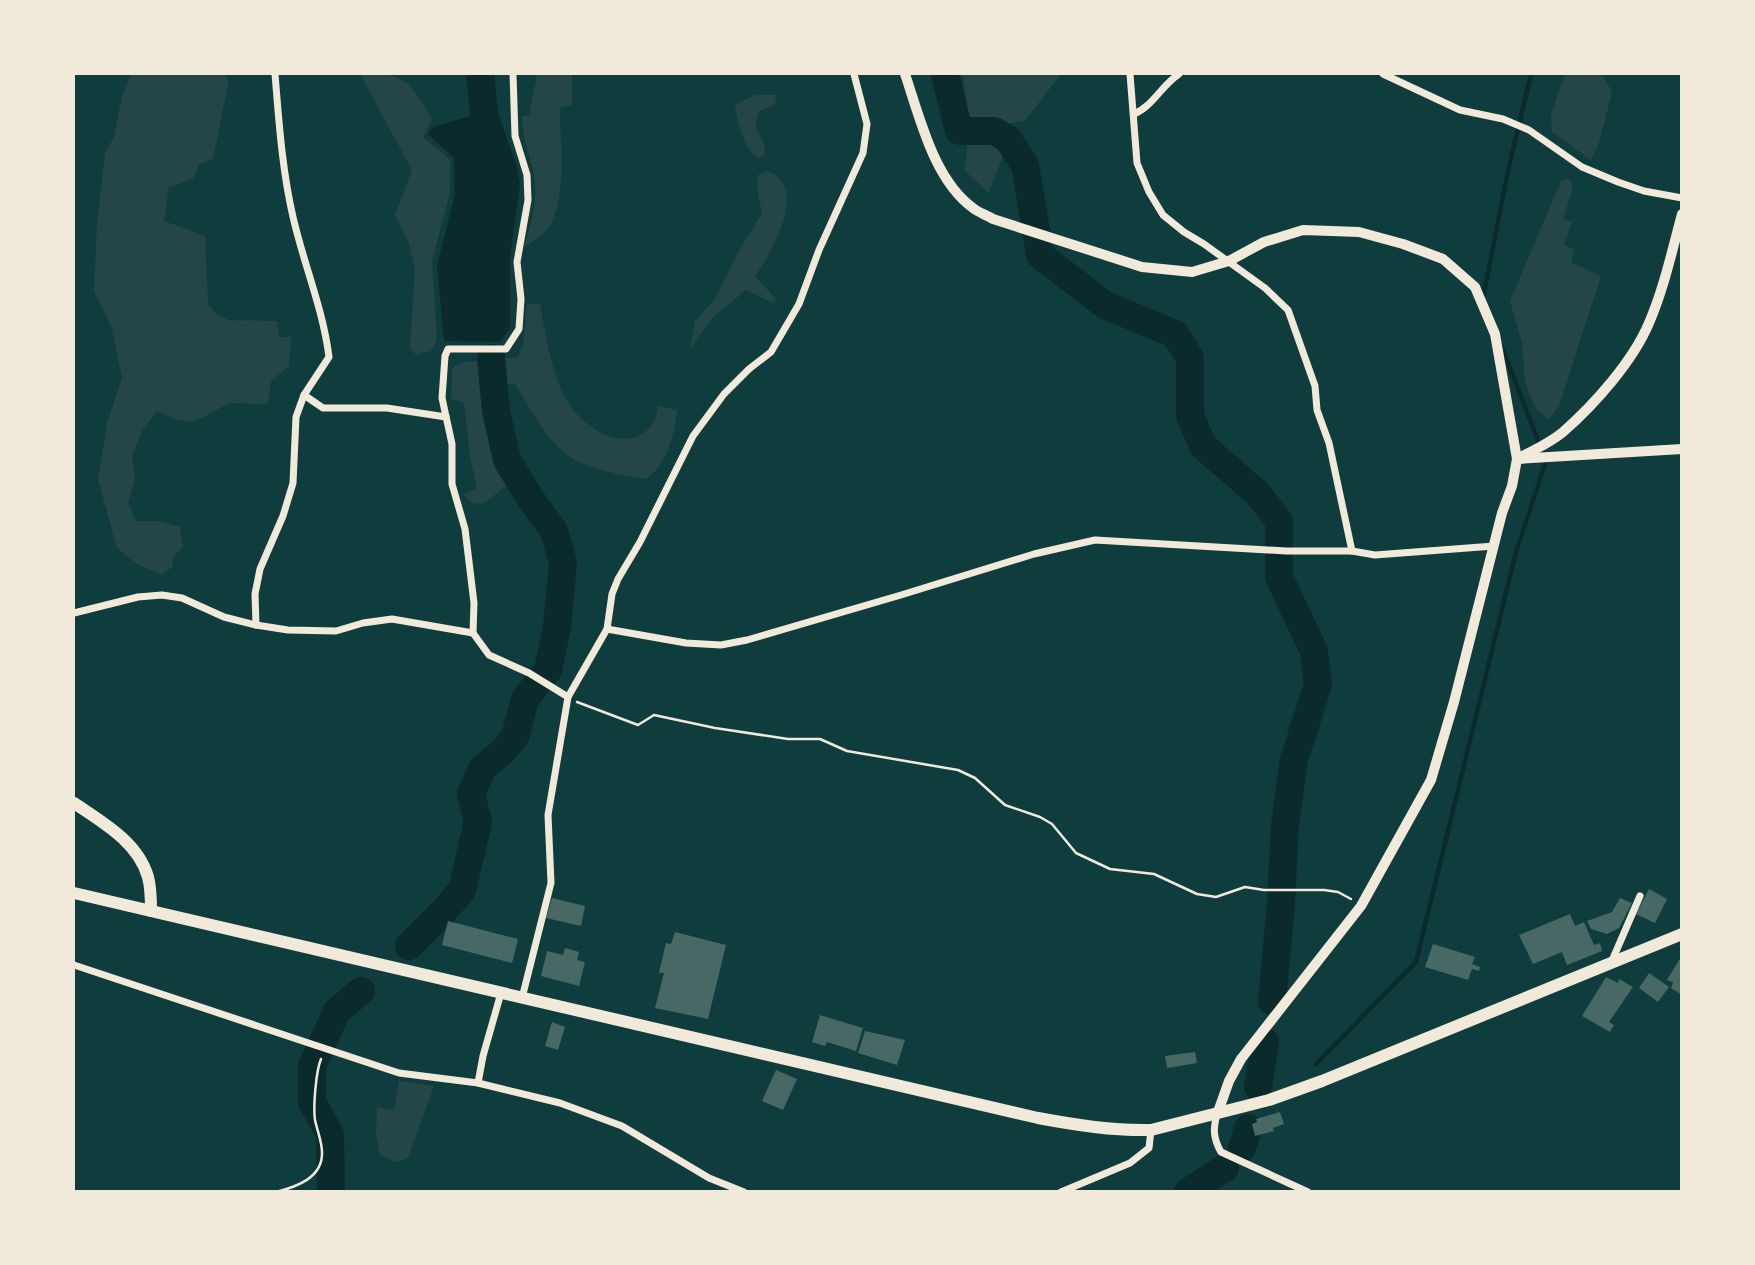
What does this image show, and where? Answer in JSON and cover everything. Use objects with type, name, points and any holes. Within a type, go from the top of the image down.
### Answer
[{"type":"main road","points":[[1218,1112],[1229,1081],[1241,1059],[1361,906],[1431,780],[1512,486],[1517,459],[1563,433],[1616,377],[1629,359],[1648,325],[1664,286],[1682,214]]},
{"type":"main road","points":[[74,803],[113,830],[135,852],[148,876],[151,911]]},
{"type":"main road","points":[[74,893],[1038,1118],[1104,1129],[1151,1130],[1269,1100],[1322,1082],[1682,934]]},
{"type":"street","points":[[257,625],[255,594],[260,569],[283,516],[293,484],[296,417],[304,395],[329,358],[325,328],[293,220],[281,159],[275,74]]},
{"type":"street","points":[[513,74],[515,136],[527,175],[528,200],[517,262],[521,299],[519,330],[506,349],[448,349],[444,356],[442,398],[452,444],[452,484],[465,529],[474,603],[473,633],[489,655],[537,678],[568,697]]},
{"type":"street","points":[[522,998],[551,883],[548,815],[568,697],[607,629],[612,594],[618,579],[640,542],[693,436],[724,394],[771,352],[799,304],[819,250],[863,153],[867,124],[854,74]]},
{"type":"street","points":[[905,74],[929,145],[947,180],[973,208],[1016,228],[1142,267],[1192,272],[1229,261],[1264,242],[1303,230],[1359,232],[1403,244],[1443,258],[1475,287],[1495,334],[1517,459],[1682,449]]},
{"type":"street","points":[[1130,74],[1137,163],[1149,192],[1163,215],[1265,288],[1288,310],[1315,386],[1317,410],[1329,443],[1352,551]]},
{"type":"street","points":[[1133,114],[1142,111],[1167,82],[1179,74]]},
{"type":"street","points":[[1383,74],[1460,110],[1503,119],[1529,130],[1582,167],[1618,182],[1644,191],[1682,198]]},
{"type":"street","points":[[304,395],[323,408],[387,408],[446,417]]},
{"type":"street","points":[[607,629],[686,643],[721,645],[747,640],[1034,554],[1095,540],[1273,551],[1352,551],[1375,555],[1494,547]]},
{"type":"street","points":[[74,613],[138,597],[162,595],[182,598],[224,617],[288,630],[336,631],[363,623],[392,619],[473,633]]},
{"type":"street","points":[[1611,963],[1640,896]]},
{"type":"street","points":[[74,965],[400,1073],[478,1083],[560,1104],[622,1126],[709,1178],[744,1192]]},
{"type":"street","points":[[478,1083],[501,993]]},
{"type":"street","points":[[1218,1112],[1213,1128],[1214,1139],[1221,1152],[1308,1192]]},
{"type":"street","points":[[1060,1192],[1130,1163],[1149,1148],[1151,1130]]},
{"type":"path","points":[[568,697],[583,706],[638,725],[654,715],[788,739],[820,739],[846,751],[958,770],[975,778],[1004,805],[1046,820],[1076,853],[1110,869],[1154,874],[1197,894],[1216,897],[1245,887],[1324,890],[1338,892],[1361,906]]},
{"type":"path","points":[[276,1192],[296,1187],[312,1177],[319,1166],[322,1154],[314,1116],[319,1064],[327,1047]]},
{"type":"shaded area","points":[[131,74],[227,74],[228,84],[213,159],[199,164],[193,179],[169,187],[164,221],[205,236],[208,304],[216,314],[228,320],[277,321],[279,337],[291,337],[289,366],[271,381],[268,404],[229,403],[194,422],[177,420],[157,411],[142,431],[132,456],[135,479],[128,503],[136,521],[158,521],[180,527],[183,547],[174,556],[172,567],[162,575],[137,564],[117,548],[98,479],[107,424],[122,377],[111,326],[94,291],[97,225],[105,153],[114,137],[122,96]]},
{"type":"shaded area","points":[[360,74],[387,75],[405,82],[418,96],[432,119],[423,137],[450,160],[450,193],[432,261],[437,340],[431,351],[416,355],[410,348],[415,269],[409,244],[395,215],[412,170]]},
{"type":"shaded area","points":[[535,74],[572,74],[572,105],[560,108],[562,165],[557,209],[547,230],[524,247],[532,219],[535,181],[522,117],[529,115]]},
{"type":"shaded area","points":[[957,74],[1061,74],[1025,121],[1008,124],[1004,153],[989,193],[964,170],[968,146],[967,111],[963,76]]},
{"type":"shaded area","points":[[1565,74],[1602,74],[1612,92],[1599,143],[1591,160],[1552,132],[1551,115]]},
{"type":"shaded area","points":[[755,95],[776,95],[775,105],[759,111],[755,125],[765,146],[764,155],[759,159],[745,142],[735,105]]},
{"type":"shaded area","points":[[484,112],[498,113],[516,164],[520,185],[510,257],[510,328],[500,342],[444,341],[437,265],[455,195],[454,158],[428,134],[433,127]]},
{"type":"shaded area","points":[[768,171],[780,179],[786,191],[786,205],[777,237],[755,276],[776,299],[772,303],[746,290],[711,319],[690,350],[695,321],[714,300],[762,213],[757,188],[758,175]]},
{"type":"shaded area","points":[[1570,179],[1573,187],[1563,219],[1572,222],[1564,245],[1574,249],[1571,262],[1601,276],[1559,406],[1549,420],[1536,409],[1525,382],[1522,343],[1510,301],[1561,181]]},
{"type":"shaded area","points":[[540,303],[548,348],[558,381],[577,415],[601,433],[627,439],[640,435],[651,426],[658,406],[677,410],[669,449],[654,473],[646,479],[591,467],[571,458],[555,445],[515,384],[488,385],[499,458],[511,482],[483,504],[472,503],[463,495],[477,488],[470,457],[464,402],[451,399],[452,368],[464,362],[518,357],[523,344],[527,304]]},
{"type":"shaded area","points":[[399,1081],[434,1086],[408,1158],[396,1162],[380,1155],[376,1135],[377,1107],[394,1110]]},
{"type":"building","points":[[1649,889],[1667,899],[1655,923],[1636,914]]},
{"type":"building","points":[[552,898],[585,906],[581,926],[546,918]]},
{"type":"building","points":[[1620,898],[1632,903],[1619,928],[1607,934],[1591,929],[1587,921],[1612,912]]},
{"type":"building","points":[[1570,914],[1575,926],[1584,922],[1594,945],[1600,943],[1602,951],[1567,965],[1562,952],[1533,964],[1519,935]]},
{"type":"building","points":[[448,921],[518,939],[512,963],[442,945]]},
{"type":"building","points":[[675,932],[726,945],[708,1019],[655,1008],[664,973],[659,973],[666,943],[671,944]]},
{"type":"building","points":[[1433,944],[1475,957],[1472,964],[1480,967],[1479,971],[1472,969],[1468,980],[1425,967]]},
{"type":"building","points":[[565,948],[579,952],[577,960],[585,962],[579,986],[541,976],[547,951],[563,955]]},
{"type":"building","points":[[1679,960],[1682,961],[1682,995],[1671,988],[1673,982],[1667,980]]},
{"type":"building","points":[[1649,973],[1669,987],[1658,1002],[1639,988]]},
{"type":"building","points":[[1606,977],[1618,983],[1619,979],[1633,987],[1609,1022],[1614,1025],[1610,1032],[1582,1016]]},
{"type":"building","points":[[820,1015],[863,1028],[856,1051],[827,1042],[825,1046],[812,1042]]},
{"type":"building","points":[[552,1022],[565,1027],[558,1050],[545,1046]]},
{"type":"building","points":[[865,1031],[905,1040],[897,1065],[858,1053]]},
{"type":"building","points":[[1195,1052],[1197,1063],[1167,1068],[1165,1056]]},
{"type":"building","points":[[776,1070],[797,1079],[783,1110],[762,1101]]},
{"type":"building","points":[[1280,1112],[1284,1124],[1273,1128],[1274,1131],[1255,1136],[1252,1124],[1257,1122],[1256,1119]]},
{"type":"waterway","points":[[480,74],[484,112]]},
{"type":"waterway","points":[[945,74],[959,131],[994,131],[1008,139],[1025,165],[1040,255],[1105,305],[1175,334],[1190,358],[1190,415],[1203,446],[1258,494],[1279,521],[1279,577],[1314,651],[1318,685],[1294,759],[1285,825],[1272,1001]]},
{"type":"waterway","points":[[1483,298],[1508,171],[1531,74]]},
{"type":"waterway","points":[[1316,1064],[1416,962],[1516,552],[1546,461],[1501,345]]},
{"type":"waterway","points":[[409,946],[462,890],[478,822],[471,794],[482,769],[515,737],[525,699],[548,670],[557,627],[563,563],[554,531],[507,460],[496,411],[491,358]]},
{"type":"waterway","points":[[331,1192],[330,1134],[312,1102],[312,1066],[337,1011],[361,991]]},
{"type":"waterway","points":[[1258,1087],[1265,1042]]},
{"type":"waterway","points":[[1259,1082],[1265,1080]]},
{"type":"waterway","points":[[1242,1148],[1248,1128]]},
{"type":"waterway","points":[[1188,1192],[1225,1168]]}]
